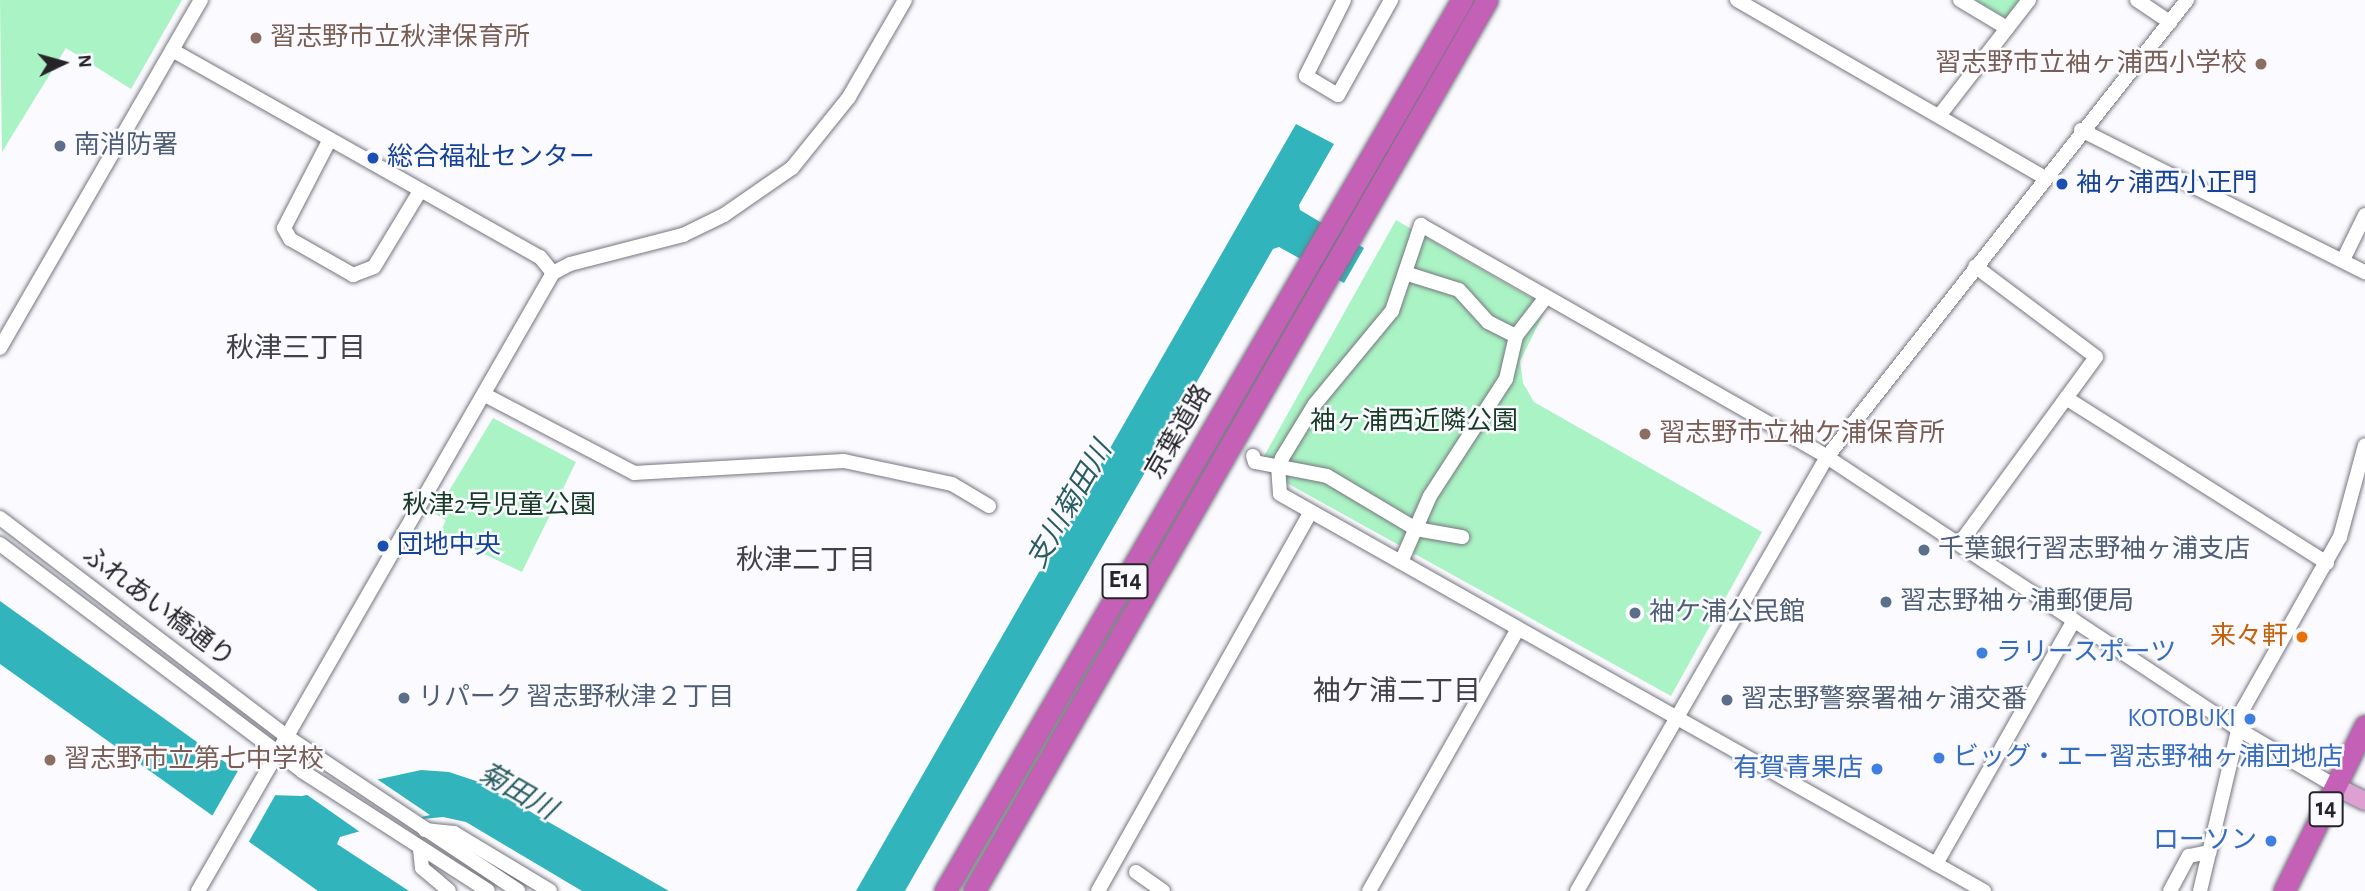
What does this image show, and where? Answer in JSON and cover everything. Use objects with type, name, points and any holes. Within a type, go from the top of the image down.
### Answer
[{"type":"highway","name":"京葉道路","points":[[974,891],[1345,222],[1462,0]]},
{"type":"highway","name":"京葉道路","points":[[1345,222],[1487,0]]},
{"type":"highway","name":"京葉道路","points":[[945,891],[1314,276]]},
{"type":"highway","name":"14","points":[[2284,891],[2365,726]]},
{"type":"main road","points":[[2337,787],[2365,801]]},
{"type":"street","points":[[0,348],[201,0]]},
{"type":"street","points":[[198,891],[553,273],[570,264],[683,234],[724,215],[792,168],[849,97],[905,0]]},
{"type":"street","points":[[1344,0],[1306,76],[1338,95],[1391,0]]},
{"type":"street","points":[[1737,0],[2044,177]]},
{"type":"street","points":[[1959,0],[2007,28]]},
{"type":"street","points":[[1939,116],[2029,0]]},
{"type":"street","points":[[2137,0],[2170,22]]},
{"type":"street","points":[[1577,891],[1827,457],[2081,130],[2187,0]]},
{"type":"street","points":[[172,50],[329,141],[540,257],[553,273]]},
{"type":"street","points":[[2081,130],[2365,272]]},
{"type":"street","points":[[329,141],[284,228],[290,239],[353,275],[374,267],[420,191]]},
{"type":"street","points":[[2343,260],[2365,215]]},
{"type":"street","points":[[1984,891],[1280,494],[1278,468],[1315,404],[1392,311],[1408,275],[1421,225],[1827,457],[2238,729],[2337,787]]},
{"type":"street","points":[[1960,543],[2096,357],[1975,267]]},
{"type":"street","points":[[1408,275],[1459,290],[1488,322],[1516,337]]},
{"type":"street","points":[[1401,562],[1435,487],[1506,379],[1516,337],[1546,297]]},
{"type":"street","points":[[485,395],[634,473],[844,461],[952,484],[989,506]]},
{"type":"street","points":[[2066,398],[2327,563]]},
{"type":"street","points":[[2200,891],[2243,709],[2340,537],[2365,445]]},
{"type":"street","points":[[1253,456],[1255,462],[1327,476],[1416,528],[1462,537]]},
{"type":"street","points":[[1098,891],[1311,512]]},
{"type":"street","name":"ふれあい橋通り","points":[[0,517],[286,736],[424,830],[477,876]]},
{"type":"street","name":"ふれあい橋通り","points":[[0,544],[302,771],[420,849],[477,876]]},
{"type":"street","points":[[1936,864],[2074,620]]},
{"type":"street","points":[[1369,891],[1518,629]]},
{"type":"street","points":[[424,830],[454,833],[550,891]]},
{"type":"street","points":[[420,849],[422,868],[449,891]]},
{"type":"street","points":[[2170,891],[2189,856],[2210,852]]},
{"type":"street","points":[[1136,872],[1163,891]]},
{"type":"street","points":[[477,876],[488,891]]},
{"type":"street","points":[[477,876],[518,891]]},
{"type":"green space","points":[[0,0],[182,0],[131,89],[66,48],[2,152]]},
{"type":"green space","points":[[1975,0],[2022,0],[2008,19]]},
{"type":"green space","name":"袖ヶ浦西近隣公園","points":[[1396,220],[1547,307],[1520,361],[1523,383],[1534,402],[1762,532],[1671,696],[1258,467]]},
{"type":"green space","name":"秋津2号児童公園","points":[[493,418],[576,462],[522,572],[440,533],[446,520],[435,514]]},
{"type":"water","points":[[1296,124],[1334,144],[1299,205],[1300,210],[1364,248],[1344,283],[1279,247],[1273,249],[905,891],[856,891]]},
{"type":"water","points":[[0,601],[271,795],[302,796],[421,770],[449,772],[479,782],[669,891],[582,891],[466,822],[443,817],[392,822],[340,837],[337,844],[409,891],[318,891],[0,664]]},
{"type":"pier","points":[[239,769],[277,792],[247,845],[211,818]]},
{"type":"pier","points":[[371,775],[430,815],[360,832],[303,792]]},
{"type":"place","name":"習志野市立秋津保育所","points":[[256,38]]},
{"type":"place","name":"習志野市立袖ヶ浦西小学校","points":[[2261,64]]},
{"type":"place","name":"南消防署","points":[[60,146]]},
{"type":"place","name":"総合福祉センター","points":[[373,158]]},
{"type":"place","name":"袖ヶ浦西小正門","points":[[2062,184]]},
{"type":"place","name":"習志野市立袖ケ浦保育所","points":[[1645,434]]},
{"type":"place","name":"団地中央","points":[[383,546]]},
{"type":"place","name":"千葉銀行習志野袖ヶ浦支店","points":[[1924,550]]},
{"type":"place","name":"習志野袖ヶ浦郵便局","points":[[1886,602]]},
{"type":"place","name":"袖ケ浦公民館","points":[[1635,613]]},
{"type":"place","name":"来々軒","points":[[2302,637]]},
{"type":"place","name":"ラリースポーツ","points":[[1982,653]]},
{"type":"place","name":"リパーク 習志野秋津２丁目","points":[[404,698]]},
{"type":"place","name":"習志野警察署袖ヶ浦交番","points":[[1727,700]]},
{"type":"place","name":"KOTOBUKI","points":[[2250,719]]},
{"type":"place","name":"ビッグ・エー習志野袖ヶ浦団地店","points":[[1939,758]]},
{"type":"place","name":"習志野市立第七中学校","points":[[50,760]]},
{"type":"place","name":"有賀青果店","points":[[1877,769]]},
{"type":"place","name":"ローソン","points":[[2271,841]]},
{"type":"district","name":"秋津三丁目","points":[[296,349]]},
{"type":"district","name":"秋津二丁目","points":[[806,561]]},
{"type":"district","name":"袖ケ浦二丁目","points":[[1397,692]]},
{"type":"water label","name":"支川菊田川","points":[[1070,505]]},
{"type":"water label","name":"菊田川","points":[[517,792]]}]
